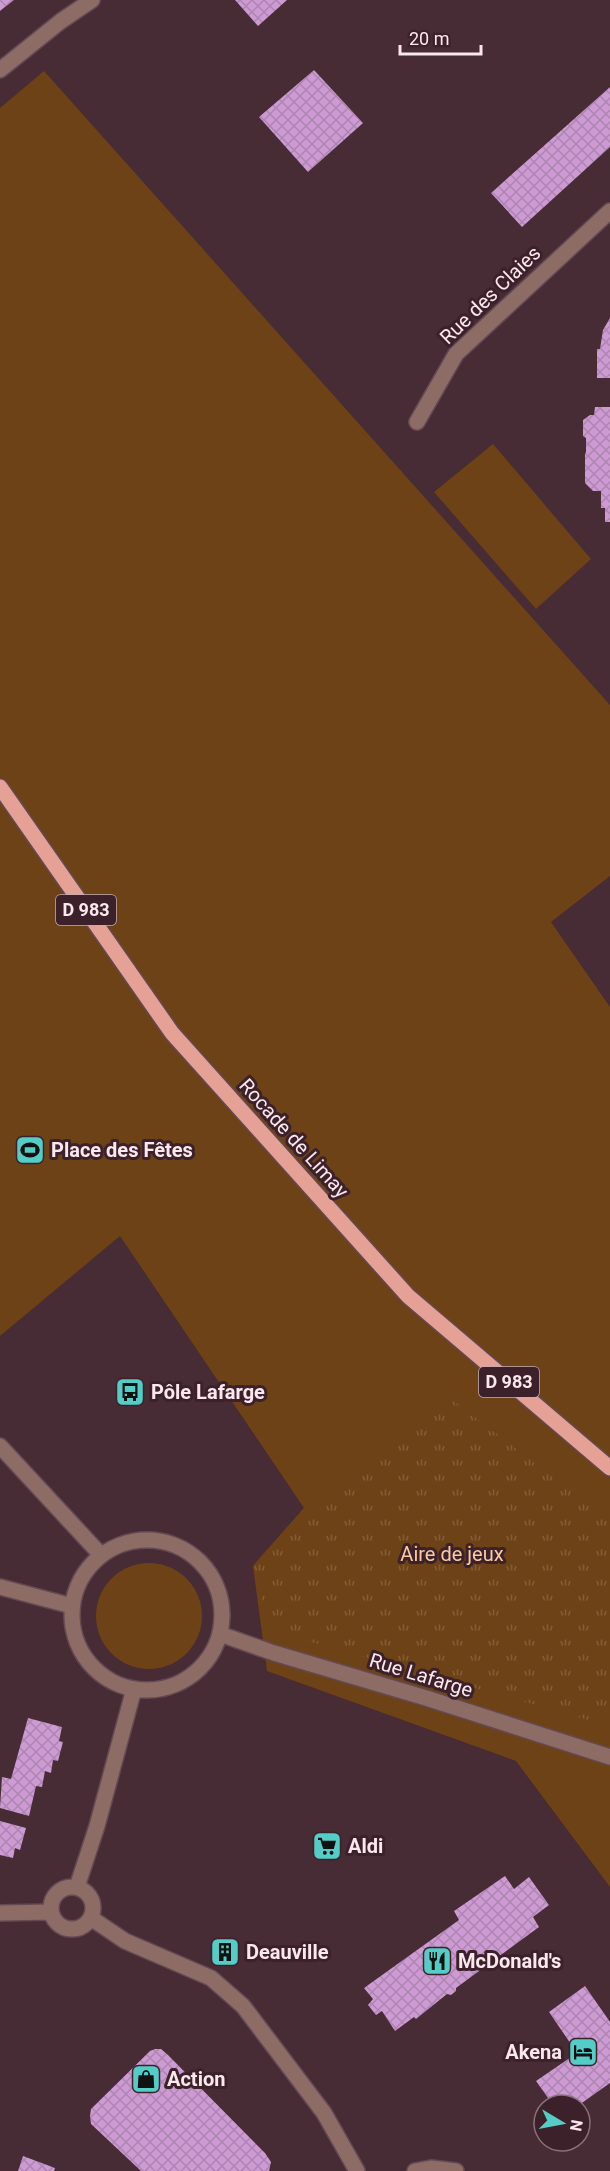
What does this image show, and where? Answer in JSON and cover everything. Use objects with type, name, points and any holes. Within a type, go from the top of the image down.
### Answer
[{"type":"main road","name":"Rocade de Limay","points":[[0,788],[172,1033],[385,1271],[408,1296],[610,1468]]},
{"type":"street","points":[[0,70],[61,21],[92,0]]},
{"type":"street","name":"Rue des Claies","points":[[417,422],[456,354],[610,211]]},
{"type":"street","points":[[0,1446],[101,1556]]},
{"type":"street","points":[[139,1540],[160,1541],[181,1548],[198,1559],[211,1576],[219,1594],[222,1614],[220,1634],[211,1655],[196,1672],[178,1684],[156,1690],[134,1689],[112,1682],[94,1669],[80,1651],[73,1629],[72,1606],[77,1587],[86,1570],[101,1556],[119,1545],[139,1540]]},
{"type":"street","points":[[0,1587],[72,1606]]},
{"type":"street","name":"Rue Lafarge","points":[[220,1634],[274,1653],[610,1757]]},
{"type":"street","points":[[77,1887],[97,1826],[134,1689]]},
{"type":"street","points":[[77,1887],[91,1899],[93,1905],[91,1918],[82,1927],[69,1929],[58,1924],[51,1912],[53,1899],[63,1889],[77,1887]]},
{"type":"street","points":[[0,1913],[51,1912]]},
{"type":"street","points":[[91,1918],[125,1941],[211,1978],[243,2006],[324,2113],[357,2171]]},
{"type":"street","points":[[415,2171],[431,2168],[456,2171]]},
{"type":"green space","points":[[44,71],[610,705],[610,876],[551,922],[610,1007],[610,1887],[516,1761],[267,1671],[253,1566],[304,1508],[120,1236],[0,1336],[0,108]]},
{"type":"green space","points":[[493,444],[591,559],[536,609],[434,492]]},
{"type":"green space","name":"Aire de jeux","points":[[454,1401],[610,1521],[610,1726],[308,1641],[270,1625],[253,1566],[304,1508]]},
{"type":"green space","points":[[149,1563],[169,1567],[187,1578],[198,1596],[202,1616],[198,1636],[187,1654],[169,1665],[149,1669],[129,1665],[111,1654],[100,1636],[96,1616],[100,1596],[111,1578],[129,1567]]},
{"type":"building","points":[[0,0],[14,0],[0,11]]},
{"type":"building","points":[[235,0],[287,0],[258,26]]},
{"type":"building","points":[[314,70],[363,123],[308,172],[259,117]]},
{"type":"building","points":[[610,87],[610,147],[522,227],[491,193]]},
{"type":"building","points":[[610,318],[610,378],[597,378],[597,349],[600,349],[603,330]]},
{"type":"building","points":[[595,407],[610,407],[610,522],[605,522],[605,508],[601,508],[601,491],[593,491],[585,483],[586,438],[583,436],[583,420],[594,415]]},
{"type":"building","points":[[28,1718],[62,1727],[59,1741],[63,1742],[58,1761],[53,1760],[51,1773],[45,1771],[42,1787],[36,1786],[29,1816],[0,1808],[2,1777],[11,1779]]},
{"type":"building","points":[[0,1821],[26,1828],[20,1850],[15,1848],[13,1858],[0,1855]]},
{"type":"building","points":[[505,1876],[514,1889],[529,1877],[549,1905],[533,1917],[539,1927],[456,1988],[451,1995],[447,1994],[416,2019],[414,2017],[395,2031],[382,2011],[376,2015],[368,2005],[373,1999],[364,1988],[459,1920],[454,1911]]},
{"type":"building","name":"Deauville","points":[[224,1942],[234,1955],[225,1962],[215,1949]]},
{"type":"building","points":[[585,1986],[610,2022],[610,2083],[592,2096],[592,2093],[544,2093],[536,2081],[577,2053],[549,2012]]},
{"type":"building","points":[[161,2049],[168,2055],[265,2153],[271,2162],[269,2171],[141,2171],[91,2124],[91,2109],[150,2051]]},
{"type":"building","points":[[23,2156],[55,2168],[54,2171],[18,2171]]},
{"type":"place","name":"Place des Fêtes","points":[[30,1150]]},
{"type":"place","name":"Pôle Lafarge","points":[[130,1392]]},
{"type":"place","name":"Aldi","points":[[327,1846]]},
{"type":"place","name":"Deauville","points":[[225,1952]]},
{"type":"place","name":"McDonald's","points":[[437,1961]]},
{"type":"place","name":"Akena","points":[[583,2052]]},
{"type":"place","name":"Action","points":[[146,2079]]}]
